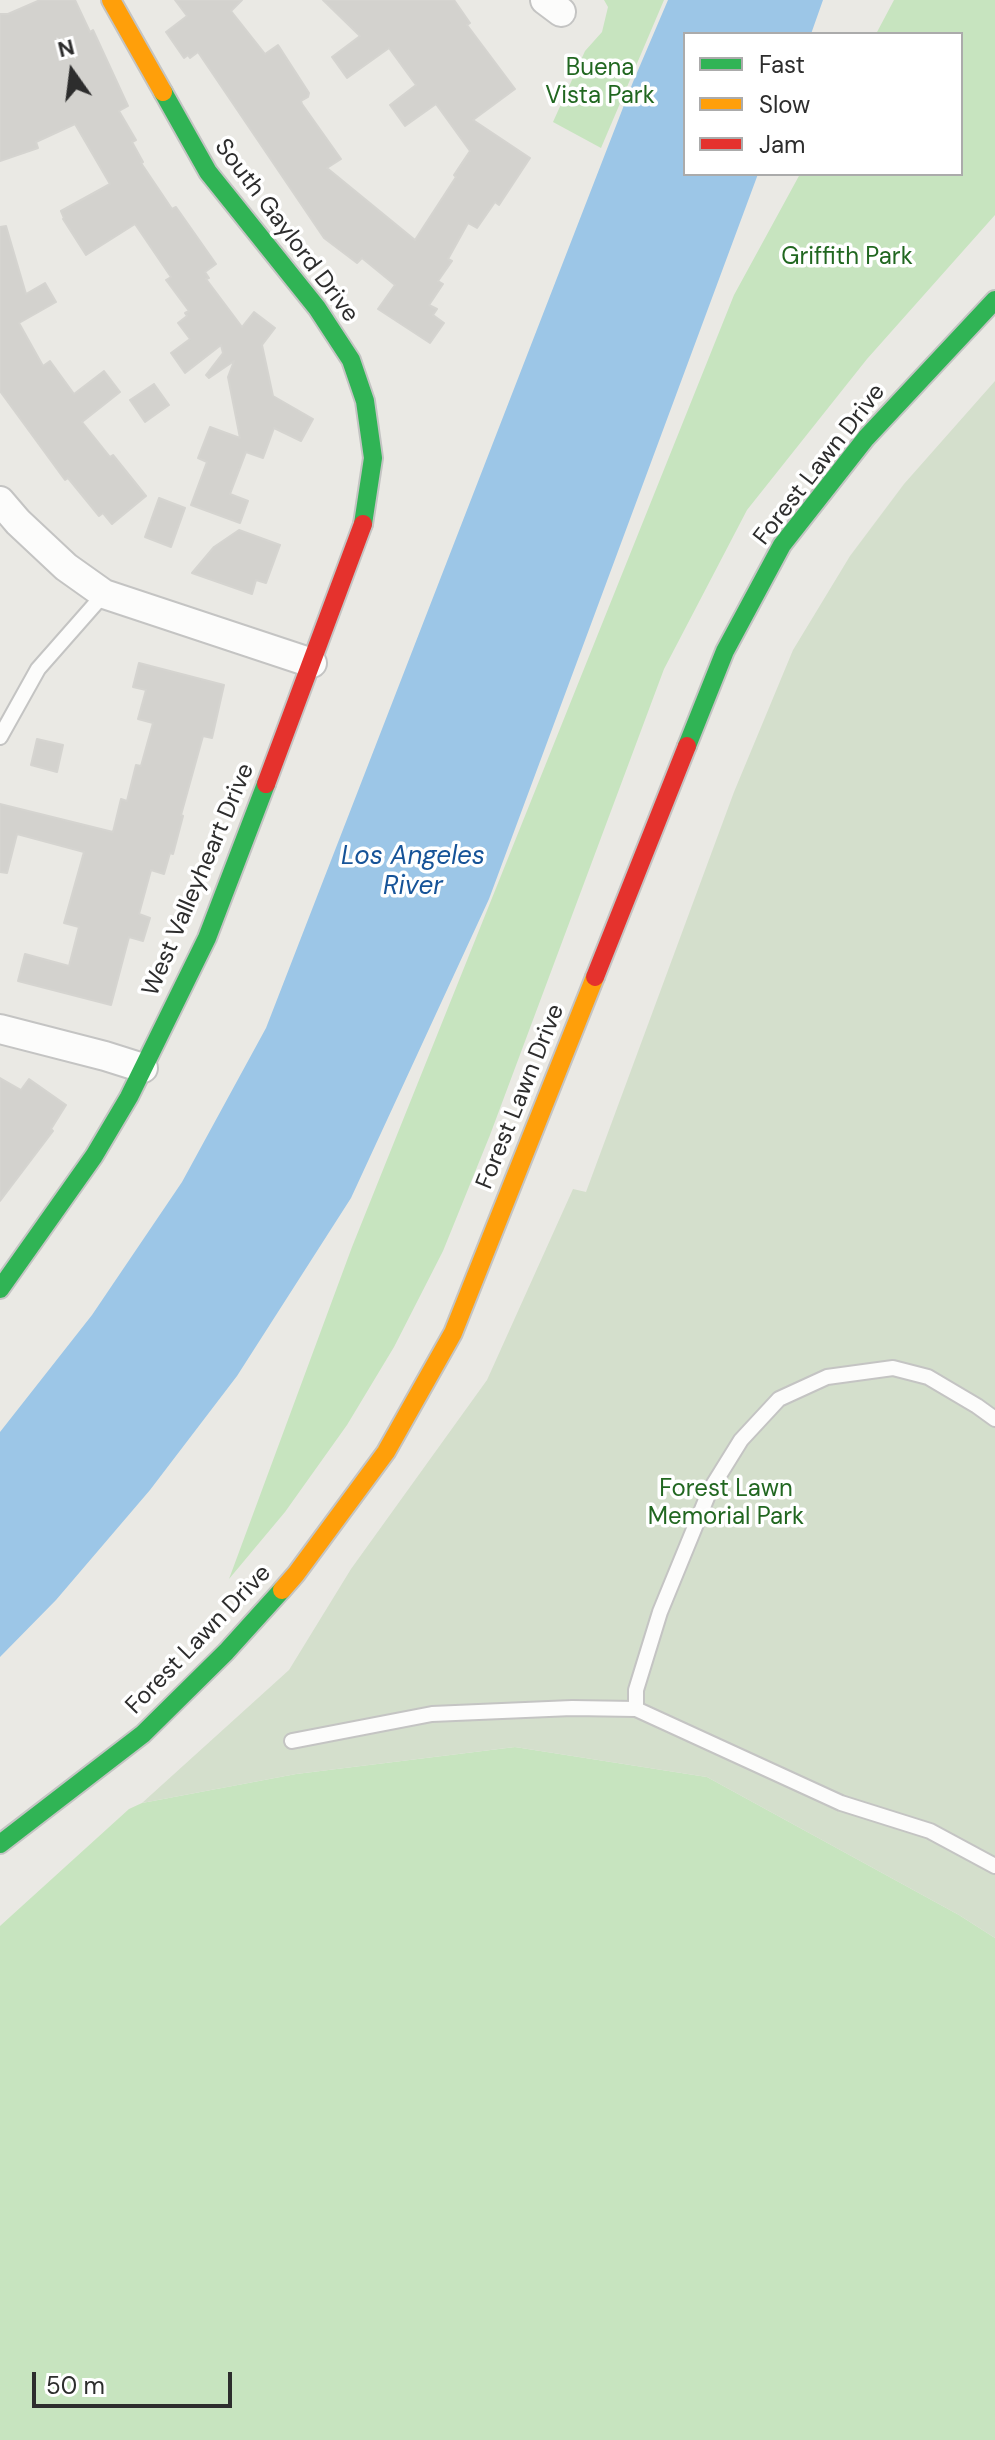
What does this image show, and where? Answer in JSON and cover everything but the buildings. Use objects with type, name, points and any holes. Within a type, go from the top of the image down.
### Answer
[{"type":"street","name":"South Gaylord Drive","points":[[111,0],[208,172],[317,308],[351,360],[365,401],[373,458]]},
{"type":"street","name":"Forest Lawn Drive","points":[[0,1844],[143,1734],[215,1662],[296,1574],[386,1452],[453,1333],[725,651],[782,545],[866,438],[995,300]]},
{"type":"street","name":"West Valleyheart Drive","points":[[0,1289],[94,1156],[129,1097],[207,938],[363,523],[373,458]]},
{"type":"street","points":[[0,501],[66,567],[104,594],[312,663]]},
{"type":"street","points":[[0,1029],[143,1068]]},
{"type":"lane","points":[[0,737],[38,669],[104,594]]},
{"type":"lane","points":[[636,1709],[636,1690],[660,1612],[710,1490],[741,1440],[779,1399],[827,1377],[893,1368],[928,1377],[995,1419]]},
{"type":"lane","points":[[292,1741],[432,1714],[572,1708],[636,1709],[841,1803],[930,1831],[995,1866]]},
{"type":"green space","name":"Buena Vista Park","points":[[604,0],[664,0],[601,148],[553,122],[585,51],[602,32],[608,7]]},
{"type":"green space","name":"Griffith Park","points":[[894,0],[995,0],[995,215],[867,359],[747,510],[664,669],[490,1135],[443,1251],[394,1347],[347,1425],[285,1512],[229,1579],[352,1247],[734,295],[799,176],[963,176],[963,32],[877,32]]},
{"type":"green space","name":"Forest Lawn Memorial Park","points":[[995,381],[995,1938],[959,1915],[707,1777],[515,1747],[296,1774],[142,1803],[289,1670],[351,1569],[487,1380],[573,1189],[586,1192],[734,792],[793,650],[850,556],[904,484]]},
{"type":"green space","points":[[515,1747],[707,1777],[959,1915],[995,1938],[995,2440],[0,2440],[0,1926],[129,1809],[142,1803],[296,1774]]},
{"type":"water","name":"Los Angeles River","points":[[668,0],[823,0],[812,32],[683,32],[683,176],[757,176],[489,899],[351,1198],[237,1376],[150,1490],[56,1600],[0,1657],[0,1432],[92,1315],[182,1182],[266,1028],[633,82]]},
{"type":"traffic: fast","points":[[163,92],[208,172],[317,308],[351,360],[365,401],[373,458],[363,524]]},
{"type":"traffic: fast","points":[[687,746],[725,651],[782,545],[866,438],[995,300]]},
{"type":"traffic: fast","points":[[0,1289],[94,1156],[129,1097],[207,938],[266,784]]},
{"type":"traffic: fast","points":[[0,1844],[143,1734],[226,1652],[282,1590]]},
{"type":"traffic: slow","points":[[111,0],[163,92]]},
{"type":"traffic: slow","points":[[282,1590],[386,1452],[453,1333],[595,977]]},
{"type":"traffic: jam","points":[[266,784],[363,524]]},
{"type":"traffic: jam","points":[[595,977],[687,746]]}]
